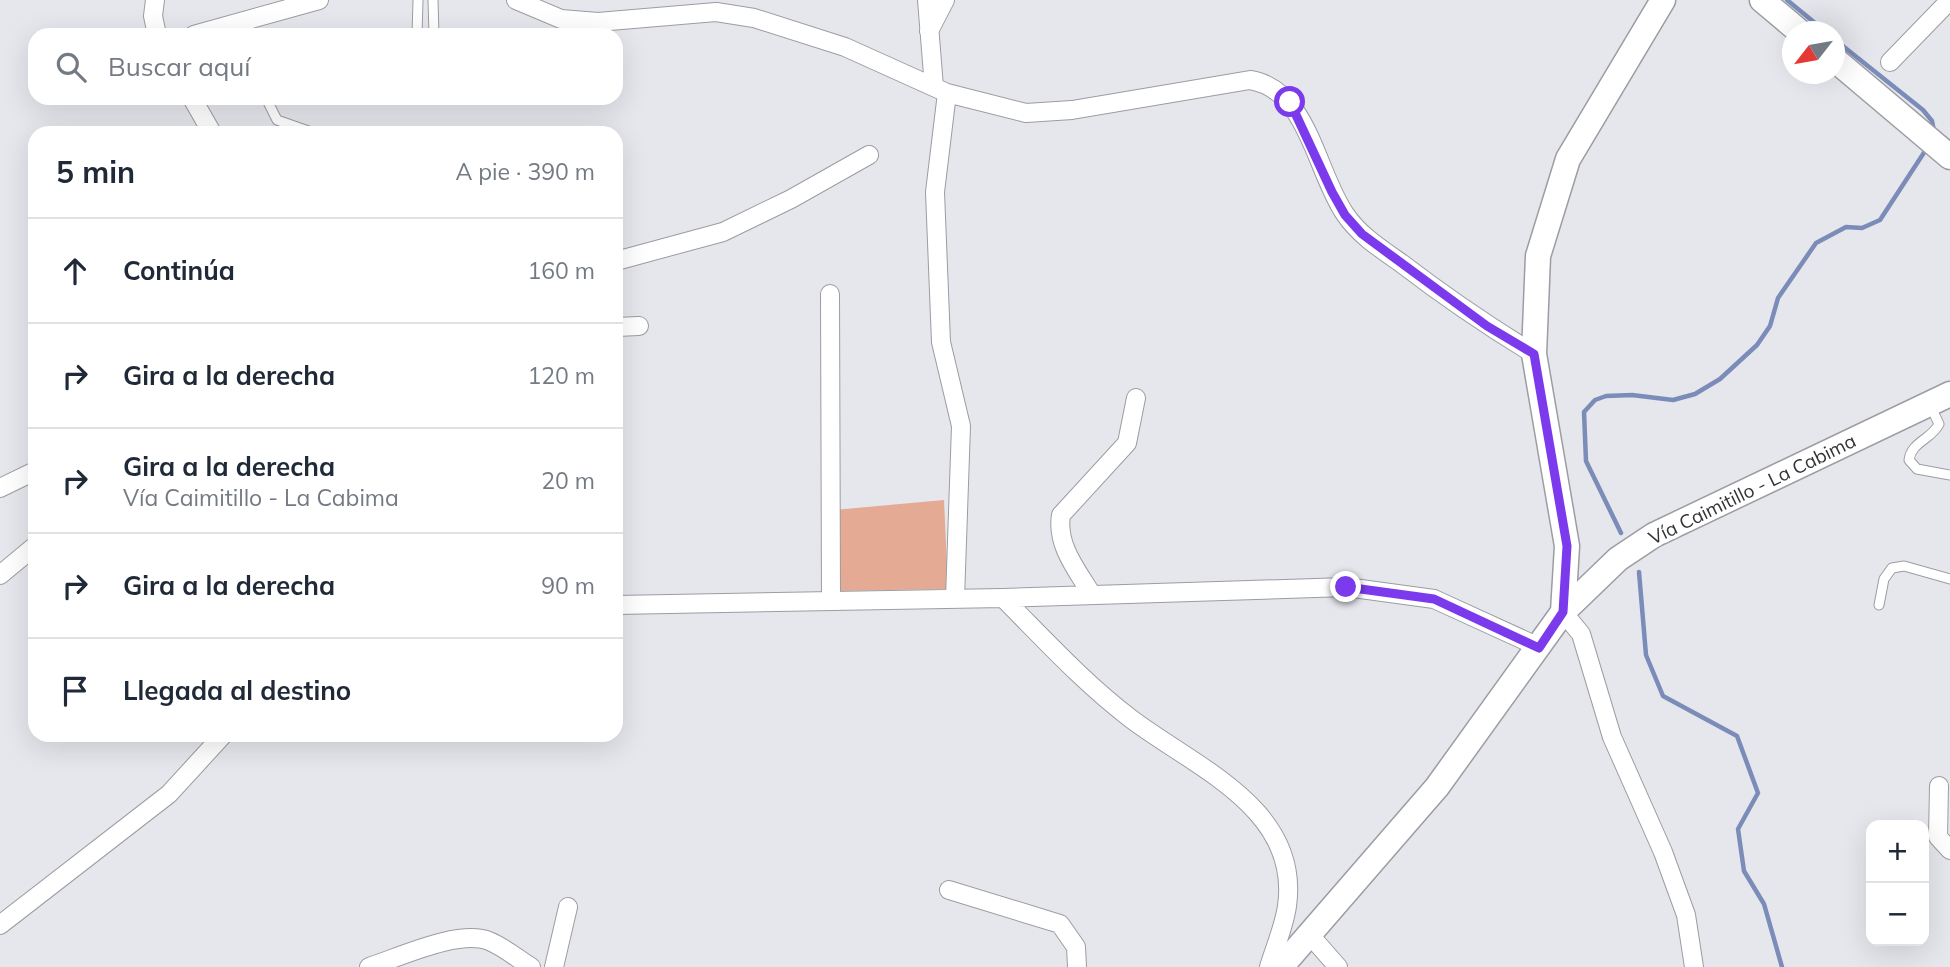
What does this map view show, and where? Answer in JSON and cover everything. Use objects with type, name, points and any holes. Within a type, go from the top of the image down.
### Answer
[{"type":"street","points":[[155,0],[153,16],[156,28]]},
{"type":"street","points":[[240,28],[319,0]]},
{"type":"street","points":[[516,0],[543,6],[561,19],[598,22],[661,8],[754,18],[845,47],[940,90],[1026,113],[1072,110],[1250,80],[1266,83],[1290,102],[1332,192],[1345,215],[1362,234],[1487,326],[1534,354]]},
{"type":"street","points":[[927,0],[929,30],[940,90],[935,192],[941,342],[961,426],[955,599]]},
{"type":"street","points":[[929,30],[944,0]]},
{"type":"street","points":[[1663,0],[1568,159],[1538,256],[1534,354],[1567,546],[1563,612],[1581,634],[1612,737],[1681,902],[1694,967]]},
{"type":"street","points":[[1762,0],[1787,21]]},
{"type":"street","points":[[1890,62],[1950,0]]},
{"type":"street","points":[[1845,68],[1950,157]]},
{"type":"street","points":[[196,105],[208,126]]},
{"type":"street","points":[[623,259],[723,232],[791,199],[869,155]]},
{"type":"street","points":[[830,294],[831,600]]},
{"type":"street","points":[[623,327],[639,326]]},
{"type":"street","points":[[1092,595],[1063,546],[1059,528],[1061,515],[1127,443],[1136,398]]},
{"type":"street","name":"Vía Caimitillo - La Cabima","points":[[1281,967],[1437,787],[1563,612],[1613,564],[1654,534],[1939,399]]},
{"type":"street","points":[[0,488],[28,474]]},
{"type":"street","points":[[1567,546],[1580,558],[1613,564]]},
{"type":"street","points":[[0,575],[28,552]]},
{"type":"street","points":[[623,605],[1003,598],[1346,587],[1434,599],[1539,648]]},
{"type":"street","points":[[1003,598],[1130,718],[1250,801],[1272,833],[1287,871],[1287,905],[1269,967]]},
{"type":"street","points":[[0,925],[169,794],[217,742]]},
{"type":"street","points":[[1939,786],[1938,837],[1950,850]]},
{"type":"street","points":[[949,890],[1060,925],[1076,947],[1077,967]]},
{"type":"street","points":[[554,967],[568,906]]},
{"type":"street","points":[[1309,934],[1338,967]]},
{"type":"street","points":[[369,967],[456,939],[475,937],[490,942],[531,967]]},
{"type":"lane","points":[[417,28],[418,0]]},
{"type":"lane","points":[[433,0],[434,28]]},
{"type":"lane","points":[[270,105],[277,120],[294,126]]},
{"type":"lane","points":[[1939,399],[1939,424],[1936,432],[1916,445],[1909,460],[1917,469],[1950,475]]},
{"type":"lane","points":[[1879,605],[1884,579],[1892,568],[1904,566],[1950,579]]},
{"type":"shaded area","points":[[944,500],[948,589],[836,591],[834,510]]},
{"type":"waterway","points":[[1787,0],[1813,21]]},
{"type":"waterway","points":[[1845,48],[1923,110],[1932,121],[1934,131]]},
{"type":"waterway","points":[[1621,533],[1586,461],[1584,412],[1595,400],[1606,396],[1632,395],[1673,400],[1695,394],[1720,379],[1757,345],[1770,326],[1778,298],[1816,243],[1846,227],[1862,228],[1880,220],[1927,148]]},
{"type":"waterway","points":[[1639,572],[1646,655],[1663,696],[1737,736],[1758,793],[1738,829],[1744,871],[1764,904],[1782,967]]},
{"type":"route","points":[[1290,102],[1332,192],[1345,215],[1362,234],[1487,326],[1534,354],[1567,546],[1563,612],[1539,648],[1434,599],[1346,587]]}]
